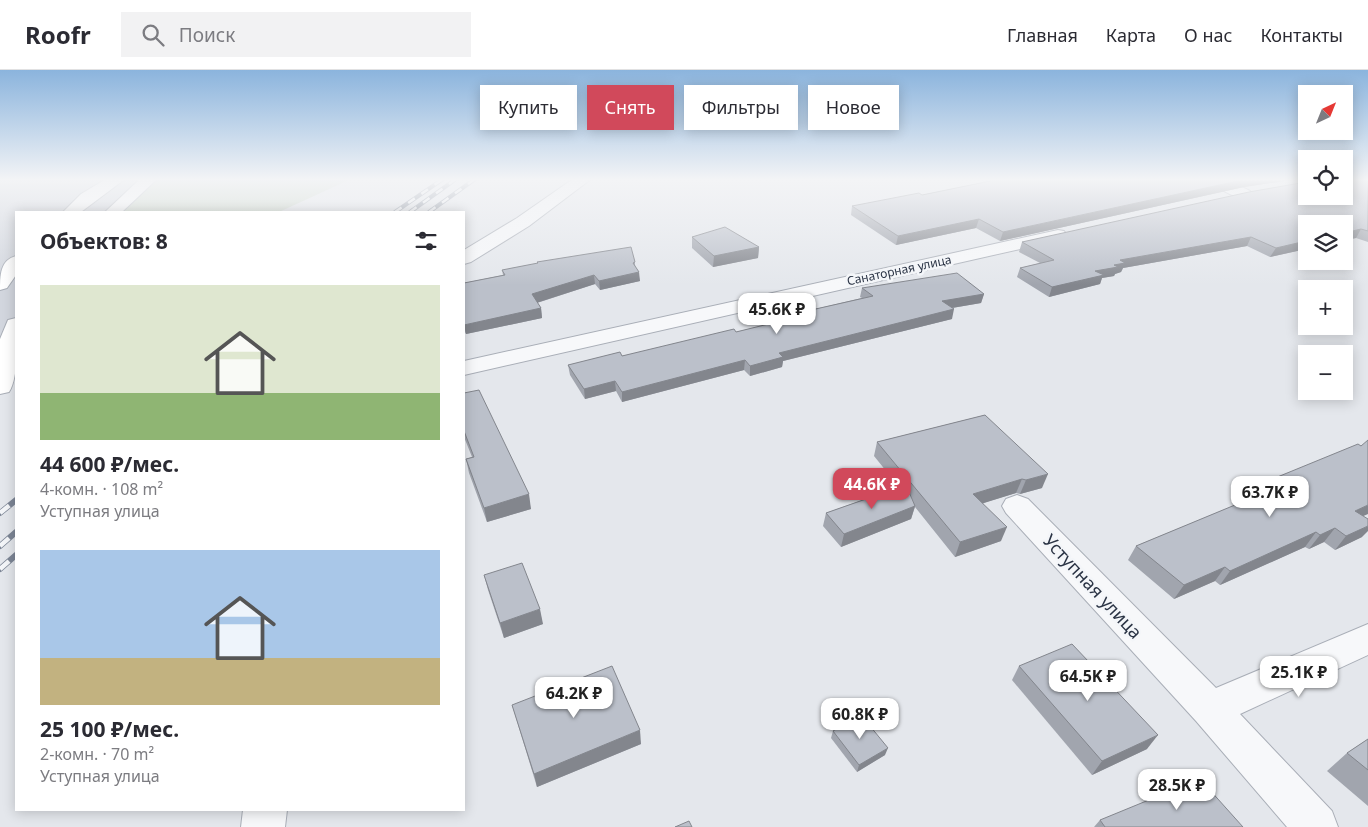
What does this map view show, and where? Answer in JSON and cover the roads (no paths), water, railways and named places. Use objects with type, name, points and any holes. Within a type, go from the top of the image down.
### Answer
[{"type":"main road","points":[[0,284],[15,263]]},
{"type":"main road","points":[[0,387],[4,360],[15,328]]},
{"type":"street","points":[[465,257],[534,214]]},
{"type":"street","name":"Санаторная улица","points":[[465,368],[1080,230]]},
{"type":"street","name":"Уступная улица","points":[[1017,506],[1210,709],[1316,827]]},
{"type":"street","points":[[1210,709],[1368,639]]},
{"type":"street","points":[[263,827],[265,811]]},
{"type":"railway","points":[[0,513],[15,501]]},
{"type":"railway","points":[[0,546],[15,533]]},
{"type":"railway","points":[[0,569],[15,556]]}]
